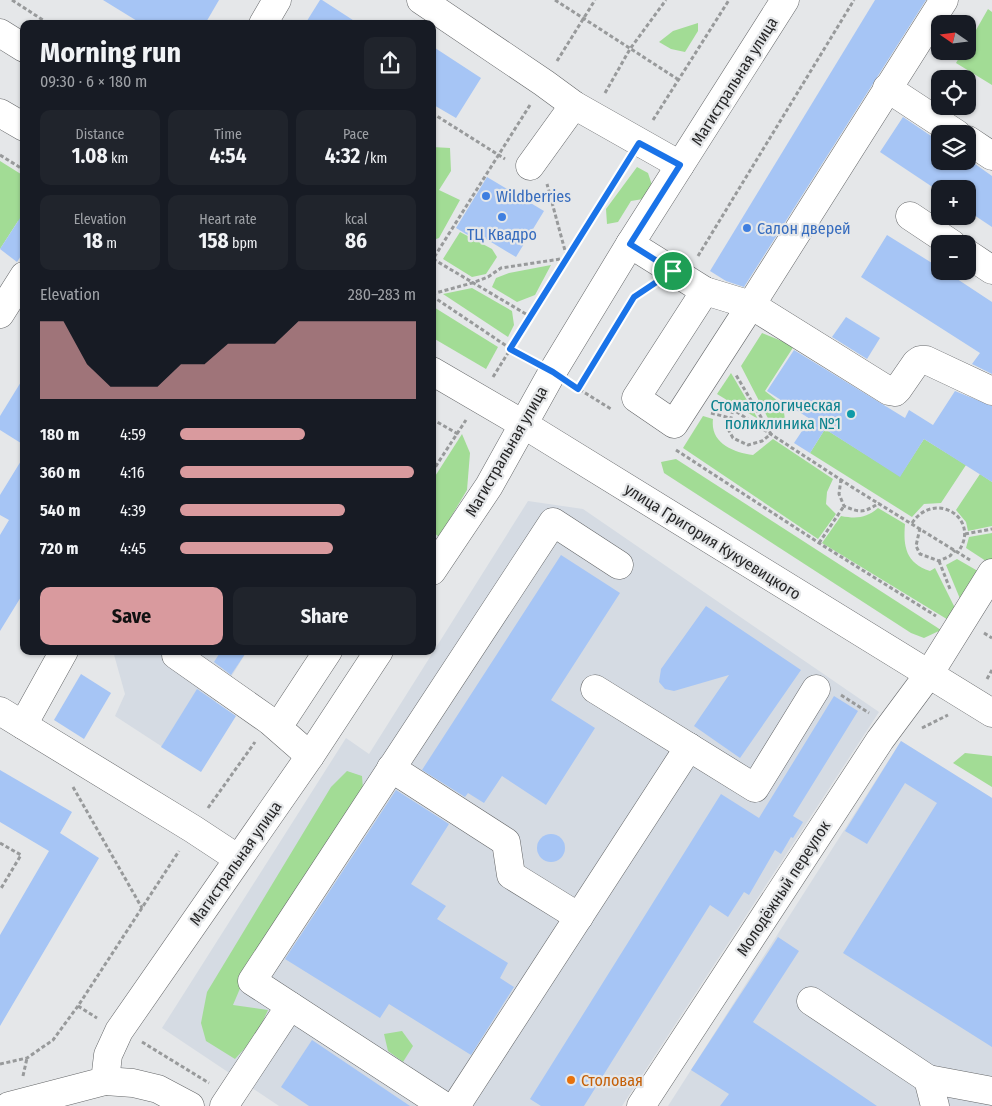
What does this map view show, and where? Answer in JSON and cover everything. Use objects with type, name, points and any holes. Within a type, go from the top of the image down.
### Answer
[{"type":"main road","points":[[265,20],[277,0]]},
{"type":"main road","points":[[421,0],[574,104],[680,165]]},
{"type":"main road","name":"Магистральная улица","points":[[436,565],[489,486],[553,372],[630,244],[785,0]]},
{"type":"main road","points":[[705,290],[636,398],[674,424],[944,0]]},
{"type":"main road","points":[[0,33],[20,46]]},
{"type":"main road","points":[[887,88],[943,125]]},
{"type":"main road","points":[[522,165],[574,104]]},
{"type":"main road","points":[[0,113],[20,125]]},
{"type":"main road","points":[[976,145],[992,156]]},
{"type":"main road","points":[[910,216],[938,235]]},
{"type":"main road","points":[[630,244],[705,290],[751,305],[889,391],[895,392],[920,360],[926,360],[992,391]]},
{"type":"main road","points":[[976,259],[992,270]]},
{"type":"main road","points":[[0,314],[20,282]]},
{"type":"main road","name":"улица Григория Кукуевицкого","points":[[436,373],[523,424],[992,714]]},
{"type":"main road","points":[[444,1106],[252,981],[552,522],[619,565]]},
{"type":"main road","name":"Молодёжный переулок","points":[[641,1106],[890,727],[929,674],[957,629],[984,568]]},
{"type":"main road","points":[[61,655],[11,718],[237,858]]},
{"type":"main road","points":[[176,655],[274,724],[310,756]]},
{"type":"main road","points":[[274,724],[325,655]]},
{"type":"main road","name":"Магистральная улица","points":[[105,1081],[108,1055],[119,1031],[237,858],[310,756],[376,655]]},
{"type":"main road","points":[[595,689],[755,788],[816,689]]},
{"type":"main road","points":[[456,1106],[689,747]]},
{"type":"main road","points":[[391,768],[506,842],[511,875],[579,917]]},
{"type":"main road","points":[[811,1000],[928,1079],[992,1091]]},
{"type":"main road","points":[[228,1101],[290,1006]]},
{"type":"main road","points":[[928,1079],[935,1106]]},
{"type":"main road","points":[[9,1106],[105,1081],[133,1083],[158,1089],[190,1106]]},
{"type":"path","points":[[12,0],[43,20]]},
{"type":"path","points":[[555,0],[679,80]]},
{"type":"path","points":[[436,253],[594,0]]},
{"type":"path","points":[[436,466],[458,434],[729,0]]},
{"type":"path","points":[[578,389],[634,297],[696,258],[854,0]]},
{"type":"path","points":[[436,116],[497,154],[522,165]]},
{"type":"path","points":[[0,155],[20,168]]},
{"type":"path","points":[[436,294],[488,277],[501,268],[567,258]]},
{"type":"path","points":[[436,261],[531,317]]},
{"type":"path","points":[[436,298],[510,349],[553,372],[612,409]]},
{"type":"path","points":[[732,368],[771,434]]},
{"type":"path","points":[[713,397],[840,479],[984,568]]},
{"type":"path","points":[[734,410],[728,429],[733,438],[748,445],[762,441],[771,434]]},
{"type":"path","points":[[704,411],[730,418]]},
{"type":"path","points":[[436,420],[458,434]]},
{"type":"path","points":[[670,446],[819,543],[957,629]]},
{"type":"path","points":[[840,479],[839,494],[844,506],[859,512],[879,503]]},
{"type":"path","points":[[819,543],[844,506]]},
{"type":"path","points":[[912,523],[922,511],[944,508],[959,518],[964,525],[965,534],[962,546],[950,556],[939,561],[920,554],[916,546],[920,528]]},
{"type":"path","points":[[965,534],[992,529]]},
{"type":"path","points":[[816,689],[820,682],[890,727]]},
{"type":"path","points":[[0,1064],[27,1058],[53,1040],[78,1006],[193,829],[274,724]]},
{"type":"path","points":[[59,748],[55,755],[142,908]]},
{"type":"path","points":[[0,843],[21,856],[0,890]]},
{"type":"path","points":[[78,1006],[119,1031],[153,1048],[228,1101]]},
{"type":"shaded area","points":[[528,501],[583,509],[879,712],[622,1106],[279,1106],[162,1028],[346,738],[369,754],[431,655],[436,655],[436,647]]},
{"type":"shaded area","points":[[114,655],[245,655],[181,759],[115,716],[125,694]]},
{"type":"shaded area","points":[[901,741],[992,798],[992,1106],[668,1106]]},
{"type":"green space","points":[[988,9],[992,12],[992,85],[976,75],[976,70],[967,70],[956,63],[958,60],[976,60],[976,30]]},
{"type":"green space","points":[[698,23],[698,31],[685,52],[671,49],[659,42],[673,31]]},
{"type":"green space","points":[[436,147],[450,148],[451,171],[439,190],[460,200],[439,238],[436,239]]},
{"type":"green space","points":[[0,161],[20,174],[20,222],[18,221],[0,249]]},
{"type":"green space","points":[[637,167],[648,173],[652,185],[643,199],[631,201],[618,222],[607,224],[606,209]]},
{"type":"green space","points":[[460,232],[492,249],[497,257],[486,274],[472,277],[443,259]]},
{"type":"green space","points":[[551,265],[535,295],[517,302],[492,287],[496,278],[509,273]]},
{"type":"green space","points":[[472,288],[512,311],[514,325],[508,337],[443,294]]},
{"type":"green space","points":[[436,308],[498,347],[486,369],[436,340]]},
{"type":"green space","points":[[762,333],[794,346],[765,391],[783,405],[785,420],[772,426],[741,366]]},
{"type":"green space","points":[[731,373],[758,419],[717,394]]},
{"type":"green space","points":[[703,416],[713,419],[715,434],[724,445],[731,449],[753,455],[773,439],[833,479],[827,492],[826,504],[836,514],[818,539],[683,448]]},
{"type":"green space","points":[[825,429],[900,476],[924,439],[966,465],[941,503],[924,504],[912,517],[810,453]]},
{"type":"green space","points":[[462,434],[470,453],[467,490],[439,537],[436,534],[436,475]]},
{"type":"green space","points":[[676,459],[941,630],[924,638],[911,633],[664,473],[661,462]]},
{"type":"green space","points":[[980,474],[992,482],[992,526],[968,531],[966,522],[956,510]]},
{"type":"green space","points":[[878,508],[905,524],[906,547],[911,559],[922,568],[930,571],[935,568],[956,610],[950,621],[822,543],[841,516],[861,517]]},
{"type":"green space","points":[[992,533],[992,559],[989,563],[966,548],[969,537]]},
{"type":"green space","points":[[957,559],[983,574],[963,606],[946,565]]},
{"type":"green space","points":[[965,753],[992,756],[992,787],[953,763]]},
{"type":"green space","points":[[347,771],[362,776],[363,789],[244,979],[233,1005],[268,1010],[256,1036],[235,1059],[206,1041],[201,1023],[207,992],[331,787]]},
{"type":"green space","points":[[402,1031],[413,1046],[403,1062],[388,1051],[384,1034]]},
{"type":"building","points":[[103,0],[219,0],[207,20],[136,20]]},
{"type":"building","points":[[320,0],[322,0],[353,20],[308,20]]},
{"type":"building","points":[[875,0],[926,0],[744,287],[726,281],[710,271]]},
{"type":"building","points":[[436,49],[481,78],[456,118],[436,106]]},
{"type":"building","points":[[903,117],[931,136],[931,170],[976,170],[976,165],[992,176],[992,227],[976,216],[976,180],[931,180],[931,186],[880,152]]},
{"type":"building","name":"ТЦ Квадро","points":[[487,177],[544,211],[516,257],[486,239],[483,244],[456,228]]},
{"type":"building","points":[[20,218],[20,257],[17,262],[0,249]]},
{"type":"building","points":[[887,235],[931,262],[931,280],[959,280],[992,302],[992,374],[972,364],[980,353],[861,277]]},
{"type":"building","points":[[846,317],[880,338],[867,359],[832,337]]},
{"type":"building","name":"Стоматологическая поликлиника №1","points":[[794,350],[905,418],[909,410],[933,425],[955,391],[992,406],[992,482],[924,439],[900,477],[825,429],[810,453],[794,443],[810,419],[767,391]]},
{"type":"building","points":[[20,384],[20,442],[0,430],[0,416]]},
{"type":"building","points":[[20,462],[20,598],[0,631],[0,535],[9,520],[0,515],[0,495]]},
{"type":"building","points":[[561,555],[620,593],[551,700],[595,728],[546,805],[502,776],[484,803],[468,793],[465,797],[422,770]]},
{"type":"building","points":[[706,606],[801,670],[740,758],[694,726],[729,675],[674,691],[665,689],[659,682],[661,669]]},
{"type":"building","points":[[218,655],[244,655],[231,675],[214,662]]},
{"type":"building","points":[[81,674],[111,693],[84,739],[54,720]]},
{"type":"building","points":[[197,689],[236,716],[201,772],[161,747]]},
{"type":"building","points":[[834,696],[858,711],[793,816],[803,822],[781,854],[775,850],[749,895],[744,892],[728,917],[710,905],[584,1106],[541,1106],[530,1099],[721,794],[759,818]]},
{"type":"building","points":[[901,741],[992,798],[992,1047],[843,953],[937,803],[905,783],[867,844],[845,831]]},
{"type":"building","points":[[0,770],[72,812],[60,833],[99,858],[0,1026],[0,935],[49,851],[0,822]]},
{"type":"building","points":[[396,790],[449,824],[411,884],[446,906],[437,919],[508,963],[500,978],[514,987],[471,1055],[389,1004],[380,1018],[285,959]]},
{"type":"building","points":[[551,834],[561,838],[565,848],[561,858],[551,862],[541,858],[537,848],[541,838]]},
{"type":"building","points":[[778,937],[799,951],[753,1022],[877,1106],[720,1106],[729,1094],[691,1070]]},
{"type":"building","points":[[312,1040],[410,1106],[309,1106],[281,1087]]},
{"type":"place","name":"Wildberries","points":[[486,196]]},
{"type":"place","name":"ТЦ Квадро","points":[[502,217]]},
{"type":"place","name":"Салон дверей","points":[[747,228]]},
{"type":"place","name":"Стоматологическая поликлиника №1","points":[[851,414]]},
{"type":"place","name":"Столовая","points":[[571,1080]]},
{"type":"route","points":[[639,143],[680,165],[630,244],[673,271],[634,297],[578,389],[553,372],[510,349],[639,143]]}]
